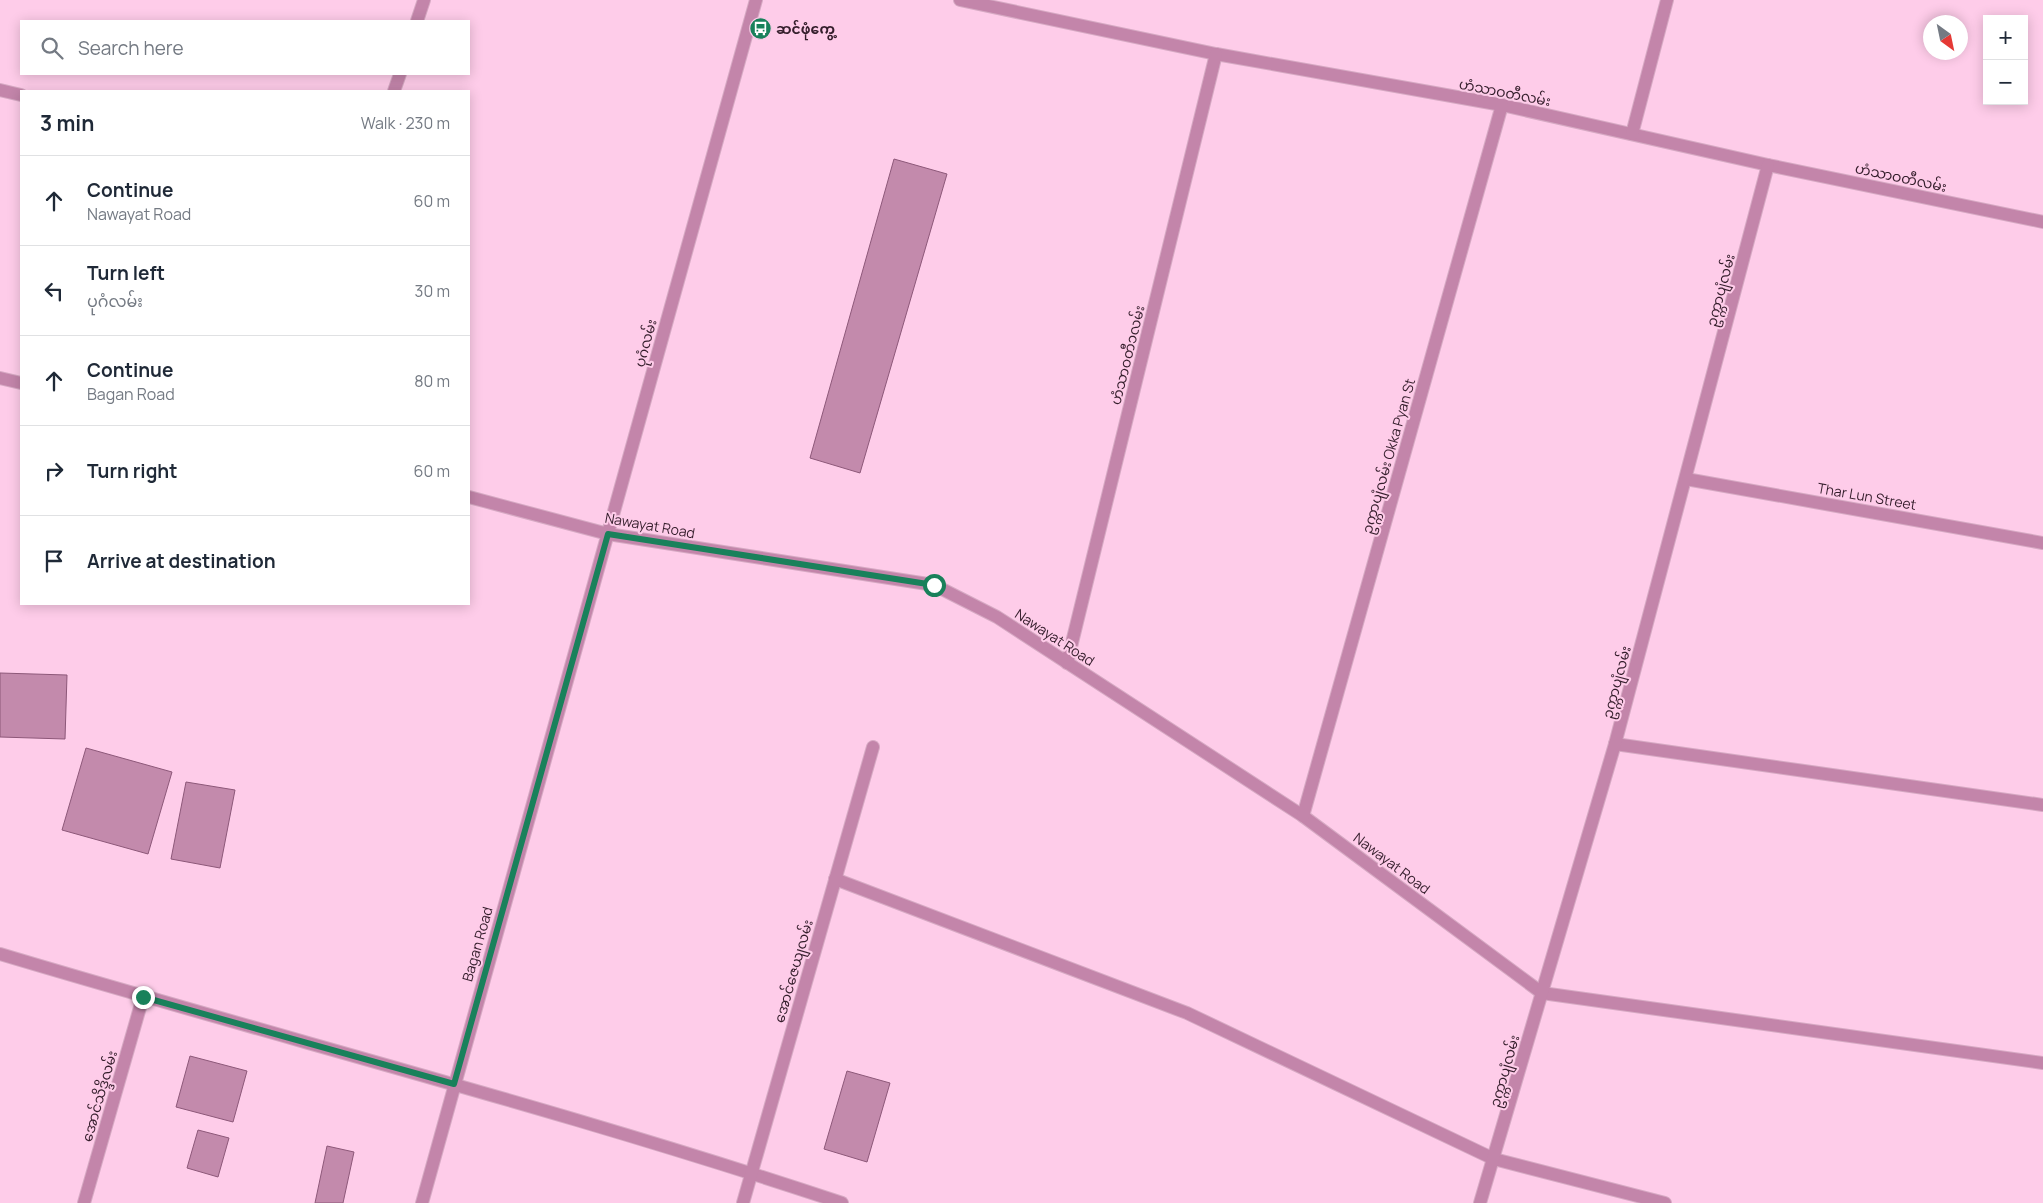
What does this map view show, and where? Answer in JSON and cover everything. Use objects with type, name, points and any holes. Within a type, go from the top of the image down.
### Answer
[{"type":"street","points":[[417,20],[424,0]]},
{"type":"street","name":"ပုဂံလမ်း","points":[[563,693],[756,0]]},
{"type":"street","name":"ဟံသာဝတီလမ်း","points":[[960,0],[1216,54],[1502,105],[1768,165],[2043,222]]},
{"type":"street","points":[[1632,134],[1667,0]]},
{"type":"street","name":"ဟံသာဝတီ၁လမ်း","points":[[1067,663],[1216,54]]},
{"type":"street","points":[[394,90],[400,75]]},
{"type":"street","points":[[0,90],[20,95]]},
{"type":"street","name":"ဥက္ကာပျံလမ်း Okka Pyan St","points":[[1303,816],[1502,105]]},
{"type":"street","name":"ဥက္ကာပျံလမ်း","points":[[1480,1203],[1615,744],[1768,165]]},
{"type":"street","points":[[0,378],[20,383]]},
{"type":"street","name":"Thar Lun Street","points":[[1686,478],[2043,543]]},
{"type":"street","name":"Nawayat Road","points":[[470,498],[608,534],[934,585],[997,617],[1303,816],[1542,993]]},
{"type":"street","name":"Bagan Road","points":[[422,1203],[563,693]]},
{"type":"street","points":[[1615,744],[2043,804]]},
{"type":"street","name":"အောင်ဇေယျလမ်း","points":[[743,1203],[872,747]]},
{"type":"street","points":[[835,879],[1187,1013],[1494,1159],[1665,1203]]},
{"type":"street","points":[[0,954],[143,997],[454,1084],[752,1173],[842,1203]]},
{"type":"street","points":[[1542,993],[2043,1063]]},
{"type":"street","name":"အောင်သိဒ္ဒိလမ်း","points":[[84,1203],[143,997]]},
{"type":"building","points":[[894,159],[947,174],[860,473],[810,458]]},
{"type":"building","points":[[0,673],[67,675],[65,739],[0,737]]},
{"type":"building","points":[[86,748],[172,772],[148,854],[62,830]]},
{"type":"building","points":[[186,782],[235,790],[220,868],[171,859]]},
{"type":"building","points":[[190,1056],[247,1071],[233,1122],[176,1107]]},
{"type":"building","points":[[847,1071],[890,1083],[867,1162],[824,1149]]},
{"type":"building","points":[[198,1130],[229,1138],[218,1177],[187,1168]]},
{"type":"building","points":[[327,1146],[354,1152],[343,1203],[315,1203]]},
{"type":"place","name":"ဆင်ဖုံကွေ့","points":[[760,28]]},
{"type":"route","points":[[143,997],[454,1084],[608,534],[934,585]]}]
